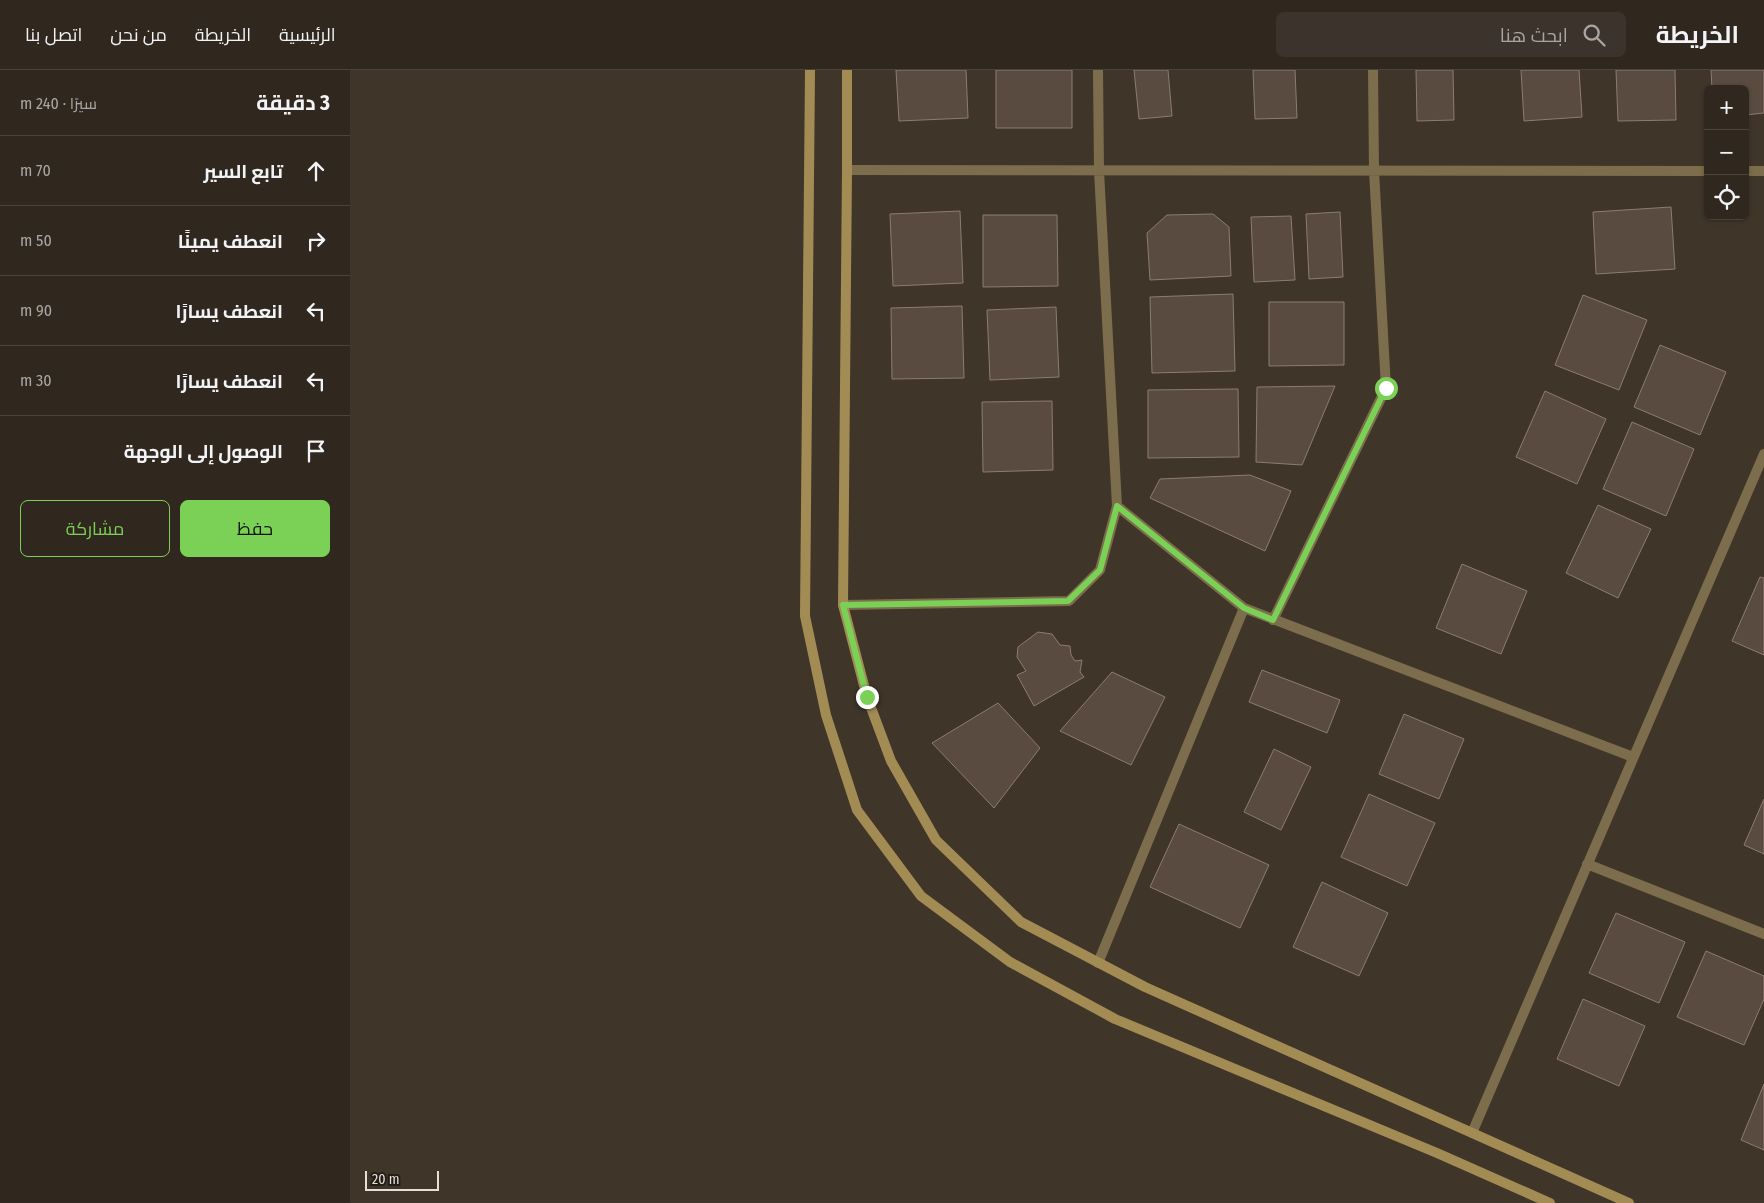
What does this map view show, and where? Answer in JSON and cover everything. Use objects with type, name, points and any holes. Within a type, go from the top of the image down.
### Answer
[{"type":"main road","points":[[810,70],[805,616],[826,715],[858,810],[921,896],[1010,962],[1114,1019],[1437,1153],[1550,1203]]},
{"type":"main road","points":[[847,70],[848,170],[843,605],[867,697],[891,761],[936,840],[1021,922],[1145,987],[1629,1203]]},
{"type":"street","points":[[843,605],[1068,601],[1100,570],[1117,506],[1099,171],[1098,70]]},
{"type":"street","points":[[1273,620],[1386,388],[1374,171],[1373,70]]},
{"type":"street","points":[[848,170],[1704,171]]},
{"type":"street","points":[[1749,171],[1764,171]]},
{"type":"street","points":[[1472,1133],[1764,454]]},
{"type":"street","points":[[1117,506],[1244,608],[1633,757]]},
{"type":"street","points":[[1098,962],[1244,608]]},
{"type":"street","points":[[1587,864],[1764,934]]},
{"type":"building","points":[[896,70],[966,70],[968,118],[899,121]]},
{"type":"building","points":[[996,70],[1072,70],[1072,128],[996,128]]},
{"type":"building","points":[[1134,70],[1168,70],[1172,116],[1139,119]]},
{"type":"building","points":[[1253,70],[1295,70],[1297,118],[1255,119]]},
{"type":"building","points":[[1416,70],[1453,70],[1454,120],[1417,121]]},
{"type":"building","points":[[1521,70],[1579,70],[1582,117],[1524,121]]},
{"type":"building","points":[[1616,70],[1675,70],[1676,120],[1618,121]]},
{"type":"building","points":[[1711,70],[1764,70],[1764,113],[1749,115],[1749,85],[1712,85]]},
{"type":"building","points":[[1671,207],[1675,269],[1596,274],[1593,212]]},
{"type":"building","points":[[960,211],[963,283],[893,286],[890,214]]},
{"type":"building","points":[[1340,212],[1343,277],[1309,279],[1306,214]]},
{"type":"building","points":[[1213,214],[1229,227],[1231,276],[1150,280],[1147,233],[1167,215]]},
{"type":"building","points":[[983,215],[1057,215],[1058,286],[983,287]]},
{"type":"building","points":[[1291,216],[1295,280],[1254,282],[1251,217]]},
{"type":"building","points":[[1233,294],[1235,371],[1152,373],[1150,297]]},
{"type":"building","points":[[1583,295],[1647,320],[1619,390],[1555,365]]},
{"type":"building","points":[[1269,302],[1344,302],[1344,365],[1269,366]]},
{"type":"building","points":[[962,306],[964,378],[892,379],[891,308]]},
{"type":"building","points":[[1056,307],[1059,377],[990,380],[987,310]]},
{"type":"building","points":[[1660,345],[1726,372],[1700,435],[1634,407]]},
{"type":"building","points":[[1335,386],[1302,465],[1256,462],[1257,387]]},
{"type":"building","points":[[1238,389],[1239,457],[1148,458],[1148,390]]},
{"type":"building","points":[[1545,391],[1606,419],[1577,484],[1516,457]]},
{"type":"building","points":[[1052,401],[1053,470],[983,472],[982,402]]},
{"type":"building","points":[[1632,422],[1694,449],[1666,516],[1603,489]]},
{"type":"building","points":[[1250,475],[1291,491],[1265,551],[1150,498],[1160,479]]},
{"type":"building","points":[[1598,505],[1651,529],[1618,598],[1566,573]]},
{"type":"building","points":[[1462,564],[1527,591],[1501,654],[1436,628]]},
{"type":"building","points":[[1760,577],[1764,578],[1764,655],[1732,641]]},
{"type":"building","points":[[1038,632],[1052,634],[1060,645],[1070,646],[1071,655],[1075,661],[1082,660],[1080,672],[1084,677],[1034,706],[1017,675],[1026,671],[1017,657],[1018,647]]},
{"type":"building","points":[[1262,670],[1340,700],[1327,733],[1249,702]]},
{"type":"building","points":[[1112,672],[1165,697],[1131,765],[1060,731]]},
{"type":"building","points":[[998,703],[1040,748],[994,808],[932,743]]},
{"type":"building","points":[[1404,714],[1464,739],[1439,799],[1379,774]]},
{"type":"building","points":[[1274,749],[1311,767],[1281,830],[1244,812]]},
{"type":"building","points":[[1369,794],[1435,823],[1407,886],[1341,857]]},
{"type":"building","points":[[1764,799],[1764,854],[1744,845]]},
{"type":"building","points":[[1179,824],[1269,865],[1240,928],[1150,887]]},
{"type":"building","points":[[1322,882],[1388,913],[1359,976],[1293,947]]},
{"type":"building","points":[[1616,913],[1685,942],[1659,1003],[1589,973]]},
{"type":"building","points":[[1706,951],[1764,976],[1764,999],[1744,1045],[1677,1017]]},
{"type":"building","points":[[1583,999],[1645,1026],[1619,1086],[1557,1059]]},
{"type":"building","points":[[1764,1084],[1764,1150],[1741,1140]]},
{"type":"route","points":[[867,697],[843,605],[1068,601],[1100,570],[1117,506],[1244,608],[1273,620],[1386,388]]}]
